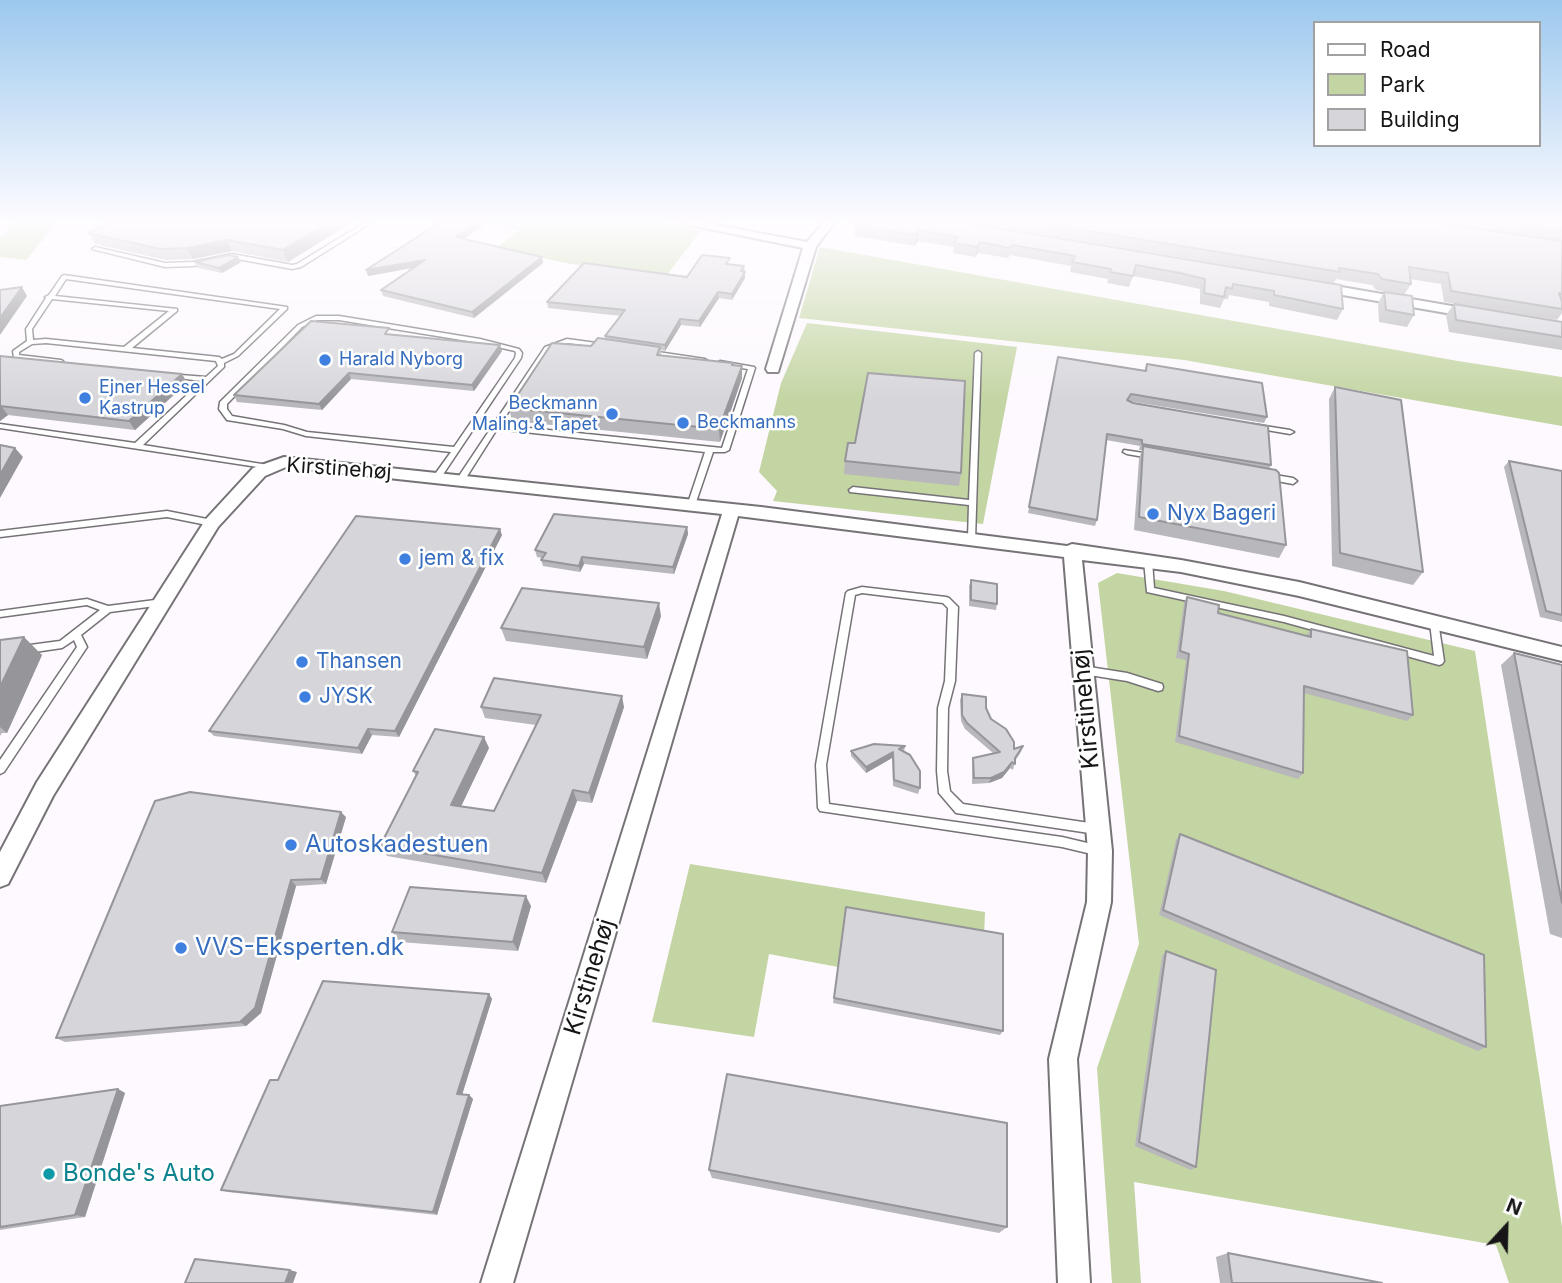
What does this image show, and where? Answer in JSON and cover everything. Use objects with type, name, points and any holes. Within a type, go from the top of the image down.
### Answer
[{"type":"street","points":[[773,369],[799,283]]},
{"type":"street","points":[[1303,285],[1494,317]]},
{"type":"street","name":"Kirstinehøj","points":[[0,876],[45,789],[212,523],[259,472],[284,462],[461,479],[1148,561],[1299,589],[1562,654]]},
{"type":"street","name":"Kirstinehøj","points":[[497,1283],[731,511]]},
{"type":"street","name":"Kirstinehøj","points":[[1072,550],[1098,840],[1099,902],[1063,1059],[1074,1283]]},
{"type":"lane","points":[[30,342],[29,329],[60,283]]},
{"type":"lane","points":[[106,283],[285,308],[236,355],[220,362]]},
{"type":"lane","points":[[48,298],[175,310],[127,349]]},
{"type":"lane","points":[[437,477],[456,450],[518,358],[517,350],[480,341],[339,318],[311,320],[300,326],[226,400],[223,409],[230,418],[284,427],[306,434],[456,450]]},
{"type":"lane","points":[[71,363],[16,357],[16,351],[30,342],[46,341],[219,359],[222,366],[137,446]]},
{"type":"lane","points":[[461,479],[547,348],[567,341],[611,347]]},
{"type":"lane","points":[[495,427],[725,450],[752,368],[637,351]]},
{"type":"lane","points":[[972,538],[978,353]]},
{"type":"lane","points":[[166,374],[207,379]]},
{"type":"lane","points":[[1250,425],[1290,432]]},
{"type":"lane","points":[[0,426],[268,467]]},
{"type":"lane","points":[[691,506],[710,450]]},
{"type":"lane","points":[[1127,452],[1165,458]]},
{"type":"lane","points":[[1254,474],[1293,481]]},
{"type":"lane","points":[[853,490],[973,503]]},
{"type":"lane","points":[[0,534],[167,514],[212,523]]},
{"type":"lane","points":[[1148,561],[1150,590],[1284,620],[1439,661],[1435,623]]},
{"type":"lane","points":[[862,590],[946,600],[953,607],[950,681],[943,708],[942,771],[946,793],[960,809],[1098,840],[1062,842],[824,808],[821,765],[850,593],[862,590]]},
{"type":"lane","points":[[0,614],[87,602],[108,609],[163,601]]},
{"type":"lane","points":[[0,653],[62,645],[108,609]]},
{"type":"lane","points":[[0,769],[82,647],[76,635]]},
{"type":"lane","points":[[1083,670],[1127,677],[1158,687]]},
{"type":"green space","points":[[809,283],[1021,283],[1562,377],[1562,426],[1184,360],[799,318]]},
{"type":"green space","points":[[807,323],[1017,347],[983,524],[773,501],[777,491],[759,472],[781,383]]},
{"type":"green space","points":[[1117,573],[1224,591],[1475,651],[1562,1227],[1562,1283],[1509,1283],[1496,1245],[1134,1182],[1141,1283],[1112,1283],[1097,1068],[1139,944],[1098,583]]},
{"type":"green space","points":[[690,864],[985,912],[984,936],[838,967],[769,954],[754,1037],[652,1022]]},
{"type":"building","points":[[391,283],[509,283],[472,312],[381,290]]},
{"type":"building","points":[[565,283],[739,283],[732,294],[718,292],[699,321],[680,319],[665,345],[605,336],[625,310],[547,302]]},
{"type":"building","points":[[1205,283],[1328,283],[1341,285],[1343,309],[1274,295],[1274,291],[1233,284],[1232,289],[1226,287],[1224,297],[1204,293]]},
{"type":"building","points":[[1450,283],[1562,283],[1562,294],[1559,293],[1562,309],[1451,291]]},
{"type":"building","points":[[22,287],[0,318],[0,290]]},
{"type":"building","points":[[1384,292],[1412,296],[1414,315],[1386,310]]},
{"type":"building","points":[[1454,304],[1562,322],[1562,337],[1456,320]]},
{"type":"building","points":[[311,321],[389,328],[385,334],[500,345],[472,385],[349,373],[319,404],[234,395]]},
{"type":"building","points":[[598,338],[660,347],[657,355],[742,366],[719,429],[509,408],[552,343],[591,346]]},
{"type":"building","name":"Ejner Hessel Kastrup","points":[[0,356],[182,374],[129,421],[0,406]]},
{"type":"building","points":[[1058,357],[1146,371],[1147,364],[1262,383],[1267,417],[1131,394],[1127,400],[1268,426],[1271,465],[1142,444],[1142,440],[1107,434],[1097,520],[1029,507]]},
{"type":"building","points":[[868,373],[965,381],[961,473],[845,461],[848,443],[855,443]]},
{"type":"building","points":[[1335,387],[1401,400],[1423,572],[1340,553]]},
{"type":"building","points":[[0,445],[15,448],[0,475]]},
{"type":"building","points":[[1143,446],[1276,470],[1279,473],[1286,545],[1139,517]]},
{"type":"building","points":[[1509,461],[1562,471],[1562,615],[1546,611]]},
{"type":"building","points":[[554,514],[687,527],[673,567],[582,557],[579,566],[541,560],[546,553],[535,550]]},
{"type":"building","points":[[356,516],[500,529],[395,731],[368,729],[358,748],[209,731]]},
{"type":"building","points":[[971,580],[997,584],[997,604],[971,600]]},
{"type":"building","points":[[522,588],[659,603],[644,647],[501,628]]},
{"type":"building","points":[[1187,597],[1219,605],[1218,613],[1311,637],[1311,629],[1407,651],[1413,715],[1304,686],[1303,773],[1179,736],[1189,654],[1180,651]]},
{"type":"building","points":[[24,637],[0,687],[0,640]]},
{"type":"building","points":[[1514,653],[1562,665],[1562,903]]},
{"type":"building","points":[[494,678],[622,696],[589,793],[573,790],[542,873],[380,846],[418,772],[413,771],[435,729],[484,737],[451,805],[494,811],[541,715],[481,707]]},
{"type":"building","points":[[962,694],[986,697],[986,708],[991,719],[1006,729],[1014,742],[1014,749],[1023,746],[1015,758],[1015,764],[1012,762],[1004,772],[991,778],[974,778],[973,758],[1000,752],[967,723],[962,715]]},
{"type":"building","points":[[874,744],[905,746],[899,749],[910,755],[920,771],[920,788],[894,780],[893,752],[866,767],[851,751]]},
{"type":"building","points":[[190,792],[341,812],[321,879],[291,880],[255,1008],[240,1022],[56,1038],[155,801]]},
{"type":"building","points":[[1180,834],[1484,955],[1486,1047],[1163,910]]},
{"type":"building","points":[[410,887],[526,896],[513,942],[392,932]]},
{"type":"building","points":[[846,907],[1003,934],[1003,1031],[834,998]]},
{"type":"building","points":[[1166,951],[1216,970],[1196,1167],[1139,1142]]},
{"type":"building","points":[[323,981],[489,994],[457,1094],[469,1095],[433,1212],[221,1190],[270,1080],[278,1080]]},
{"type":"building","points":[[727,1074],[1007,1123],[1007,1227],[709,1170]]},
{"type":"building","name":"Bonde's Auto","points":[[118,1089],[75,1215],[0,1227],[0,1106]]},
{"type":"building","points":[[1228,1253],[1382,1283],[1232,1283]]},
{"type":"building","points":[[195,1259],[290,1270],[285,1283],[185,1283]]},
{"type":"place","name":"Harald Nyborg","points":[[325,360]]},
{"type":"place","name":"Ejner Hessel Kastrup","points":[[85,398]]},
{"type":"place","name":"Beckmann Maling & Tapet","points":[[612,414]]},
{"type":"place","name":"Beckmanns","points":[[683,423]]},
{"type":"place","name":"Nyx Bageri","points":[[1153,514]]},
{"type":"place","name":"jem & fix","points":[[405,559]]},
{"type":"place","name":"Thansen","points":[[302,662]]},
{"type":"place","name":"JYSK","points":[[305,697]]},
{"type":"place","name":"Autoskadestuen","points":[[291,845]]},
{"type":"place","name":"VVS-Eksperten.dk","points":[[181,948]]},
{"type":"place","name":"Bonde's Auto","points":[[49,1174]]}]
